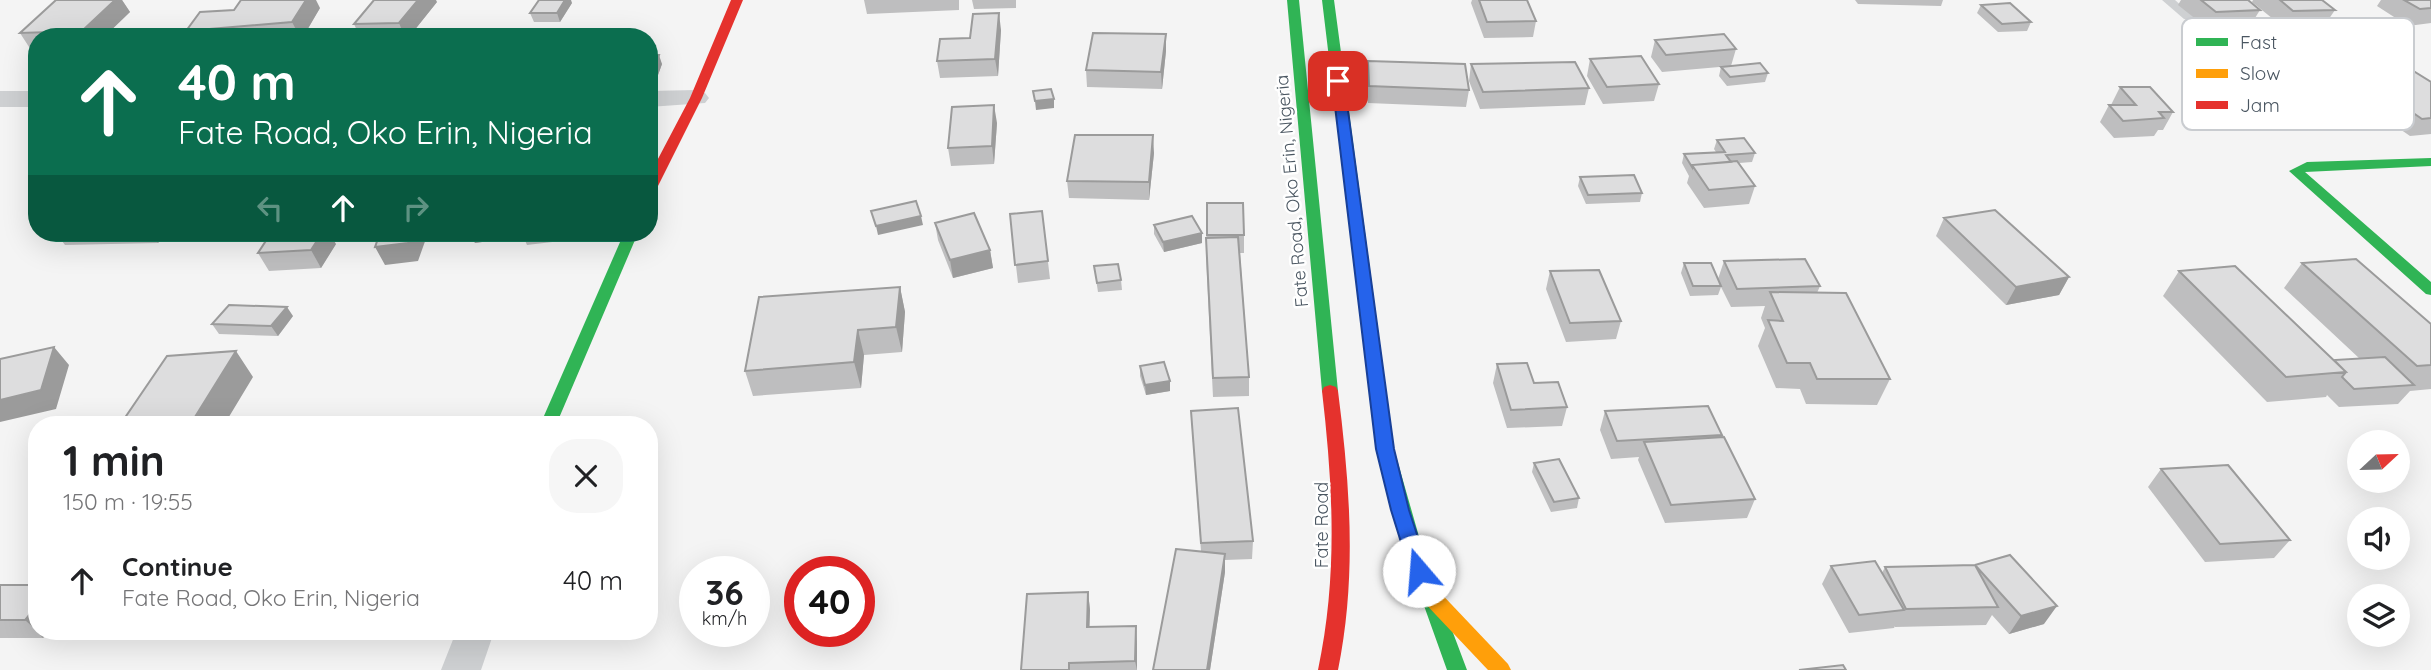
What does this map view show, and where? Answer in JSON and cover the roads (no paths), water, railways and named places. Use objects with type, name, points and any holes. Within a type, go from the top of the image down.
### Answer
[{"type":"street","points":[[658,172],[696,98],[737,0]]},
{"type":"street","name":"Fate Road, Oko Erin, Nigeria","points":[[1293,0],[1329,379]]},
{"type":"street","points":[[1328,0],[1385,449],[1400,510],[1426,591],[1457,670]]},
{"type":"street","points":[[658,99],[696,98]]},
{"type":"street","points":[[0,99],[28,99]]},
{"type":"street","points":[[2431,162],[2307,166],[2296,171],[2431,290]]},
{"type":"street","points":[[552,416],[627,242]]},
{"type":"street","name":"Fate Road","points":[[1328,670],[1343,570],[1343,489],[1329,379]]},
{"type":"street","points":[[1426,591],[1501,670]]},
{"type":"street","points":[[461,670],[472,640]]},
{"type":"lane","points":[[2168,0],[2188,17]]}]
